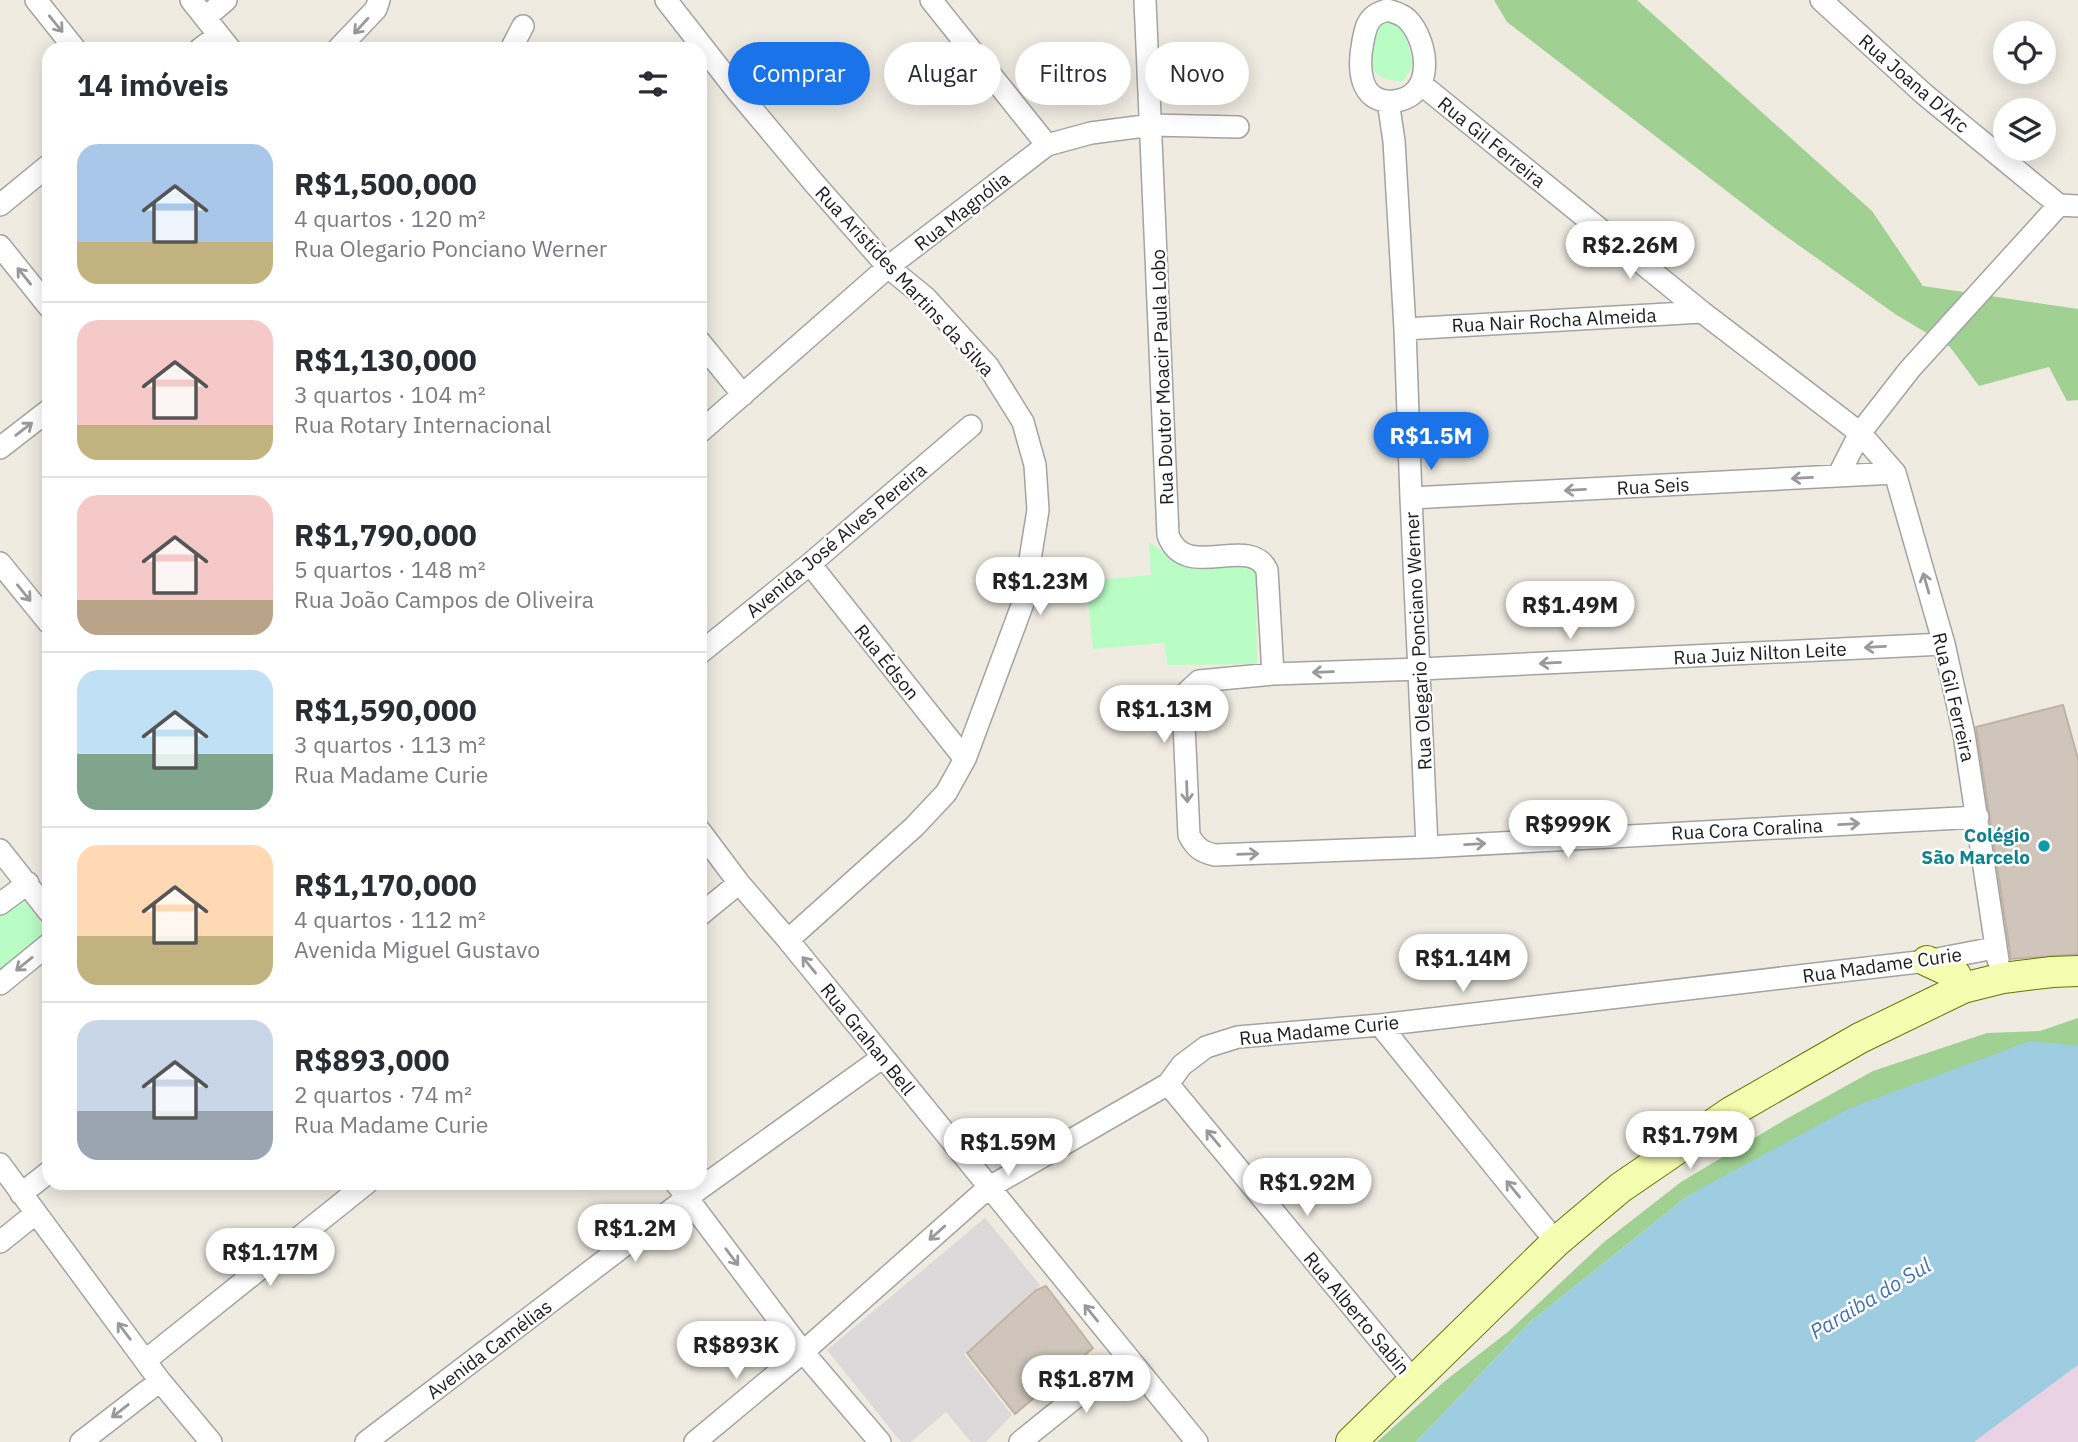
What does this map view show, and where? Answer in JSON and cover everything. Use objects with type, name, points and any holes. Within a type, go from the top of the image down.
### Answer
[{"type":"main road","points":[[1927,961],[1955,974],[1963,988]]},
{"type":"main road","points":[[1351,1442],[1556,1242],[1620,1188],[1731,1112],[1860,1038],[1963,988],[2003,978],[2078,971]]},
{"type":"street","points":[[36,0],[69,42]]},
{"type":"street","points":[[191,0],[225,42]]},
{"type":"street","points":[[206,17],[226,0]]},
{"type":"street","points":[[345,42],[376,9],[379,0]]},
{"type":"street","name":"Rua Aristides Martins da Silva","points":[[666,0],[699,42]]},
{"type":"street","points":[[931,0],[1047,145]]},
{"type":"street","name":"Rua Doutor Moacir Paula Lobo","points":[[1145,0],[1168,535],[1179,552],[1191,557],[1253,556],[1262,561],[1267,570],[1273,674]]},
{"type":"street","name":"Rua Joana D'Arc","points":[[1821,0],[1923,94],[2068,206]]},
{"type":"street","points":[[1387,5],[1407,18],[1419,38],[1425,63],[1421,84],[1407,98],[1388,101],[1377,98],[1362,82],[1359,71],[1367,24],[1387,5]]},
{"type":"street","points":[[515,42],[523,26]]},
{"type":"street","name":"Rua Aristides Martins da Silva","points":[[707,52],[746,102],[888,267],[926,298],[988,366],[1023,422],[1035,465],[1038,510],[1023,603],[965,760],[946,793],[914,827],[788,940]]},
{"type":"street","name":"Rua Gil Ferreira","points":[[1421,84],[1702,312],[1860,433],[1895,473],[1944,644],[1964,734],[1978,817],[1994,948],[2003,978]]},
{"type":"street","name":"Rua Olegario Ponciano Werner","points":[[1388,101],[1394,141],[1405,329],[1410,498],[1427,847]]},
{"type":"street","name":"Rua Magnólia","points":[[707,426],[888,267],[1047,145],[1091,133],[1152,125],[1238,127]]},
{"type":"street","points":[[0,205],[42,171]]},
{"type":"street","points":[[1838,476],[1860,433],[1910,369],[2068,206]]},
{"type":"street","points":[[0,246],[42,298]]},
{"type":"street","name":"Rua Nair Rocha Almeida","points":[[1405,329],[1702,312]]},
{"type":"street","points":[[707,351],[743,395]]},
{"type":"street","points":[[0,448],[42,415]]},
{"type":"street","name":"Avenida José Alves Pereira","points":[[707,647],[810,564],[971,426]]},
{"type":"street","name":"Rua Seis","points":[[1410,498],[1895,473]]},
{"type":"street","points":[[0,563],[42,614]]},
{"type":"street","name":"Rua Édson","points":[[810,564],[965,760]]},
{"type":"street","name":"Rua Juiz Nilton Leite","points":[[1189,835],[1183,702],[1185,694],[1199,681],[1273,674],[1944,644]]},
{"type":"street","name":"Rua Cora Coralina","points":[[1189,835],[1194,845],[1203,853],[1215,855],[1427,847],[1978,817]]},
{"type":"street","name":"Rua Grahan Bell","points":[[707,840],[1196,1442]]},
{"type":"street","points":[[0,850],[42,902]]},
{"type":"street","points":[[0,904],[28,883]]},
{"type":"street","points":[[707,909],[739,883]]},
{"type":"street","name":"Rua Madame Curie","points":[[695,1442],[803,1352],[988,1188],[1168,1084],[1182,1065],[1206,1047],[1238,1037],[1380,1025],[1927,961],[1994,948]]},
{"type":"street","points":[[0,984],[42,950]]},
{"type":"street","points":[[1380,1025],[1556,1242]]},
{"type":"street","name":"Avenida Camélias","points":[[707,1173],[883,1057]]},
{"type":"street","name":"Rua Alberto Sabin","points":[[1168,1084],[1413,1380]]},
{"type":"street","points":[[0,1164],[160,1381],[211,1442]]},
{"type":"street","points":[[21,1195],[42,1178]]},
{"type":"street","points":[[146,1360],[358,1190]]},
{"type":"street","points":[[682,1190],[803,1352],[880,1442]]},
{"type":"street","name":"Avenida Camélias","points":[[366,1442],[682,1190]]},
{"type":"street","points":[[0,1242],[35,1214]]},
{"type":"street","points":[[1020,1442],[1126,1356]]},
{"type":"street","points":[[81,1442],[160,1381]]},
{"type":"shaded area","points":[[985,1218],[1040,1285],[964,1354],[1012,1415],[986,1442],[971,1442],[946,1412],[911,1442],[901,1442],[827,1350]]},
{"type":"shaded area","points":[[2078,1365],[2078,1442],[1974,1442]]},
{"type":"green space","points":[[1494,0],[1637,0],[1872,211],[1923,286],[2078,309],[2078,400],[2067,401],[2049,367],[1979,386],[1950,347],[1895,314],[1776,229],[1507,22]]},
{"type":"green space","points":[[1388,19],[1402,25],[1414,64],[1403,81],[1380,76],[1364,58],[1372,24]]},
{"type":"green space","points":[[1149,542],[1186,565],[1236,566],[1256,572],[1257,664],[1168,665],[1164,643],[1093,649],[1086,581],[1151,575]]},
{"type":"green space","points":[[22,896],[42,924],[42,940],[0,974],[0,912]]},
{"type":"green space","points":[[2078,1018],[2078,1047],[1689,1195],[1530,1322],[1416,1442],[1377,1442],[1446,1380],[1509,1331],[1604,1242],[1681,1182],[1873,1071],[1987,1033],[2040,1031]]},
{"type":"water","name":"Paraiba do Sul","points":[[2030,1041],[2078,1046],[2078,1365],[1974,1442],[1416,1442],[1530,1322],[1689,1195],[1850,1108]]},
{"type":"building","points":[[2063,705],[2078,759],[2078,954],[2011,959],[1976,727]]},
{"type":"building","points":[[1046,1286],[1093,1348],[1015,1414],[967,1353],[1036,1290]]},
{"type":"place","name":"Colégio São Marcelo","points":[[2044,846]]}]
